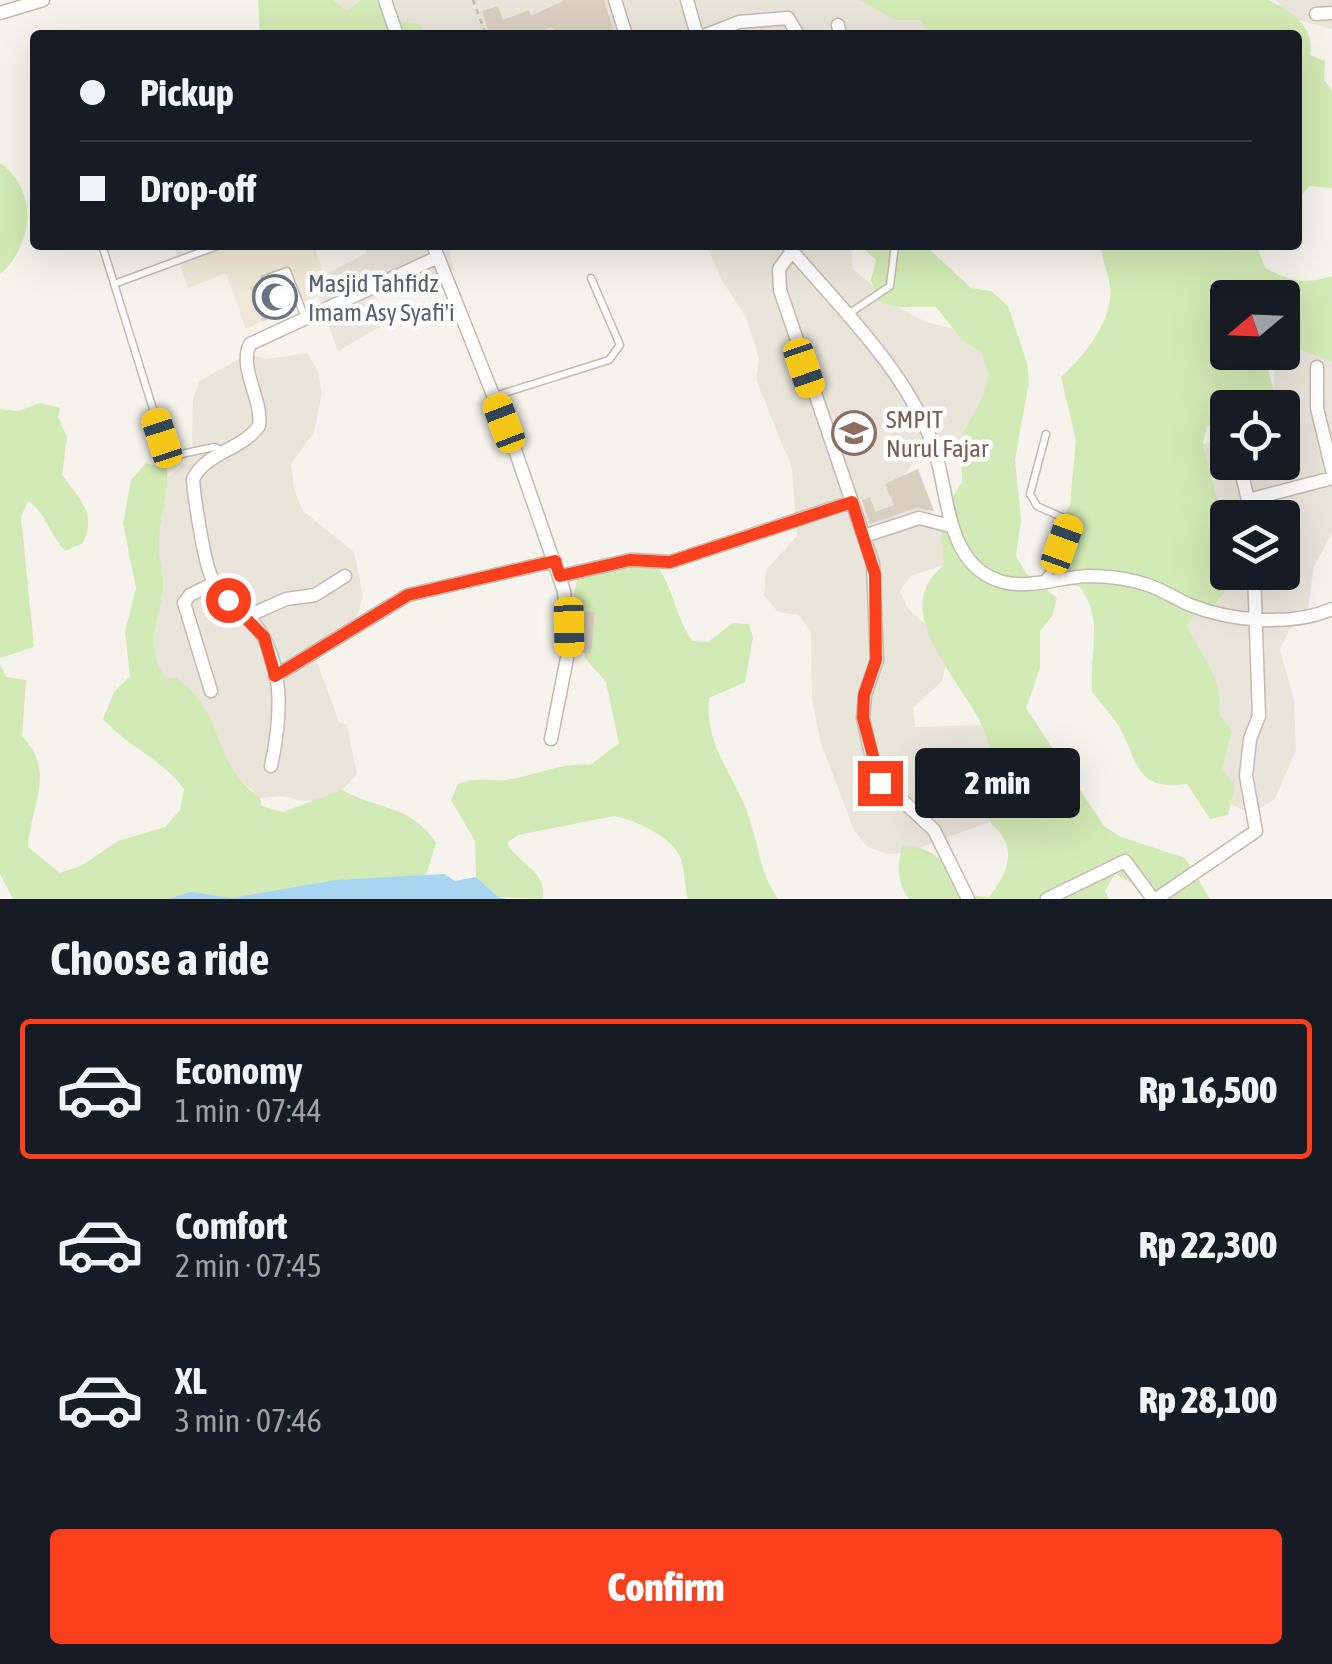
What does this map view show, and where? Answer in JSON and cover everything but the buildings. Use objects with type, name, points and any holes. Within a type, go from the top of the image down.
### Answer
[{"type":"street","points":[[0,13],[42,0]]},
{"type":"street","points":[[385,0],[395,30]]},
{"type":"street","points":[[615,0],[624,30]]},
{"type":"street","points":[[686,0],[695,30]]},
{"type":"street","points":[[1316,14],[1332,13]]},
{"type":"street","points":[[740,28],[788,18],[795,30]]},
{"type":"street","points":[[788,250],[779,269],[780,290],[875,574],[877,647],[863,718],[876,776],[934,830],[968,899]]},
{"type":"street","points":[[791,250],[905,388],[922,418],[941,473],[951,526],[961,549],[994,580],[1113,578],[1146,585],[1221,615],[1258,619],[1312,616],[1332,610]]},
{"type":"street","points":[[270,766],[280,723],[270,650],[248,616],[214,583],[203,554],[193,479],[203,464],[259,426],[259,403],[247,348],[436,251],[558,568],[568,610],[569,648],[551,739]]},
{"type":"street","points":[[1244,480],[1248,500],[1332,474],[1317,408],[1317,368]]},
{"type":"street","points":[[275,676],[408,595],[558,568],[630,560],[670,562],[852,502]]},
{"type":"street","points":[[864,536],[919,518],[951,526]]},
{"type":"street","points":[[248,616],[286,599],[314,594],[344,576]]},
{"type":"street","points":[[211,691],[184,603],[190,595],[214,583]]},
{"type":"street","points":[[1047,899],[1125,861],[1154,899],[1256,831],[1246,776],[1250,738],[1259,724],[1254,654],[1258,619],[1256,590]]},
{"type":"lane","points":[[104,250],[162,438],[176,454],[214,447],[225,452]]},
{"type":"lane","points":[[114,284],[205,250]]},
{"type":"lane","points":[[846,316],[890,286],[895,250]]},
{"type":"lane","points":[[265,280],[287,271],[306,319]]},
{"type":"lane","points":[[494,396],[610,360],[620,345],[591,278]]},
{"type":"lane","points":[[1042,582],[1054,568],[1070,521],[1037,506],[1030,494],[1046,434]]},
{"type":"path","points":[[472,0],[484,30]]},
{"type":"shaded area","points":[[324,0],[871,0],[920,16],[938,30],[366,30],[331,18]]},
{"type":"shaded area","points":[[1276,0],[1332,0],[1332,29],[1290,18]]},
{"type":"shaded area","points":[[175,250],[316,250],[329,291],[246,329],[226,273],[188,288]]},
{"type":"shaded area","points":[[366,250],[449,250],[454,270],[374,297],[383,325],[338,351],[313,281],[367,253]]},
{"type":"shaded area","points":[[709,250],[851,250],[853,269],[897,307],[926,322],[970,333],[981,352],[988,373],[984,394],[953,453],[915,460],[904,475],[908,494],[939,519],[949,547],[944,565],[911,576],[900,591],[908,609],[943,640],[947,660],[942,681],[913,708],[915,727],[982,725],[1005,756],[989,822],[906,853],[887,854],[868,847],[854,830],[821,744],[812,699],[811,631],[798,615],[778,612],[764,595],[766,570],[797,536],[792,468],[756,380],[759,358],[746,317],[721,279]]},
{"type":"shaded area","points":[[1332,340],[1332,532],[1314,567],[1307,614],[1290,629],[1280,650],[1294,700],[1296,750],[1275,799],[1253,813],[1229,804],[1166,640],[1203,444],[1210,442],[1210,480],[1300,480],[1300,390],[1274,390],[1275,370],[1300,370],[1300,351]]},
{"type":"shaded area","points":[[307,353],[318,371],[322,393],[314,432],[291,464],[294,489],[303,511],[354,552],[363,596],[357,617],[325,639],[317,662],[339,722],[347,725],[357,774],[342,790],[323,801],[282,796],[260,798],[231,771],[211,761],[166,679],[141,647],[158,545],[163,482],[192,457],[193,399],[199,381],[248,354],[266,359]]},
{"type":"green space","points":[[258,0],[333,0],[347,11],[361,0],[383,0],[393,21],[419,24],[422,29],[422,30],[260,30]]},
{"type":"green space","points":[[860,0],[1268,0],[1299,20],[1309,36],[1310,55],[1325,61],[1324,79],[1332,91],[1332,188],[1309,186],[1302,196],[1302,30],[927,30],[920,20],[896,20]]},
{"type":"green space","points":[[0,163],[21,188],[27,218],[20,248],[0,274]]},
{"type":"green space","points":[[865,250],[930,250],[971,288],[991,291],[1008,306],[1029,381],[1015,460],[1021,519],[1016,556],[1026,573],[1057,598],[1052,616],[1040,631],[1040,668],[1026,708],[1104,826],[1121,837],[1185,858],[1210,899],[1154,899],[1151,893],[1115,874],[1105,891],[1109,899],[909,899],[905,892],[899,873],[903,845],[924,849],[940,859],[951,874],[957,894],[989,897],[1008,859],[1006,843],[988,816],[994,773],[989,744],[976,713],[935,648],[923,604],[928,584],[944,565],[939,519],[962,482],[962,435],[984,394],[988,373],[981,352],[963,341],[936,307],[897,307],[878,301],[871,280],[876,260]]},
{"type":"green space","points":[[1101,250],[1259,250],[1265,268],[1298,280],[1210,280],[1210,370],[1269,370],[1274,390],[1210,390],[1210,426],[1203,444],[1217,500],[1210,500],[1210,590],[1226,590],[1215,604],[1197,610],[1187,626],[1215,679],[1219,715],[1232,730],[1222,770],[1235,786],[1228,815],[1210,819],[1187,784],[1159,784],[1142,773],[1118,725],[1092,691],[1094,623],[1087,598],[1079,586],[1059,584],[1047,566],[1049,545],[1070,505],[1076,440],[1061,377],[1089,347],[1103,323],[1110,298]]},
{"type":"green space","points":[[1332,276],[1332,361],[1300,350],[1300,280]]},
{"type":"green space","points":[[40,403],[60,408],[58,417],[67,437],[62,475],[84,507],[87,533],[83,543],[65,551],[40,512],[28,501],[21,517],[34,647],[0,658],[0,409],[18,411]]},
{"type":"green space","points":[[146,463],[167,469],[159,538],[163,588],[154,634],[155,656],[166,679],[175,677],[203,706],[233,769],[260,798],[262,806],[283,812],[342,790],[405,815],[436,843],[425,878],[280,899],[13,899],[0,874],[0,664],[6,677],[26,680],[22,736],[38,763],[40,777],[28,847],[60,873],[81,866],[118,841],[165,827],[180,810],[184,789],[103,719],[114,692],[130,676],[125,632],[136,588],[123,523],[131,480]]},
{"type":"green space","points":[[632,552],[648,553],[656,564],[692,641],[708,642],[733,623],[749,624],[753,637],[745,682],[709,698],[709,714],[715,743],[746,809],[762,865],[778,899],[688,899],[677,851],[662,837],[614,816],[518,835],[507,843],[537,875],[542,899],[498,897],[476,877],[475,841],[451,800],[458,784],[590,765],[619,743],[606,682],[585,658],[574,596],[577,579],[587,567]]},
{"type":"water","points":[[444,874],[455,881],[476,877],[498,897],[507,899],[168,899],[191,892],[232,898],[336,880]]},
{"type":"place","name":"Masjid Tahfidz Imam Asy Syafi'i","points":[[275,297]]},
{"type":"place","name":"SMPIT Nurul Fajar","points":[[854,433]]},
{"type":"route","points":[[228,600],[248,616],[264,637],[275,676],[408,595],[555,561],[560,576],[630,560],[670,562],[852,502],[874,564],[876,582],[872,604],[876,660],[864,695],[863,718],[880,783]]}]
